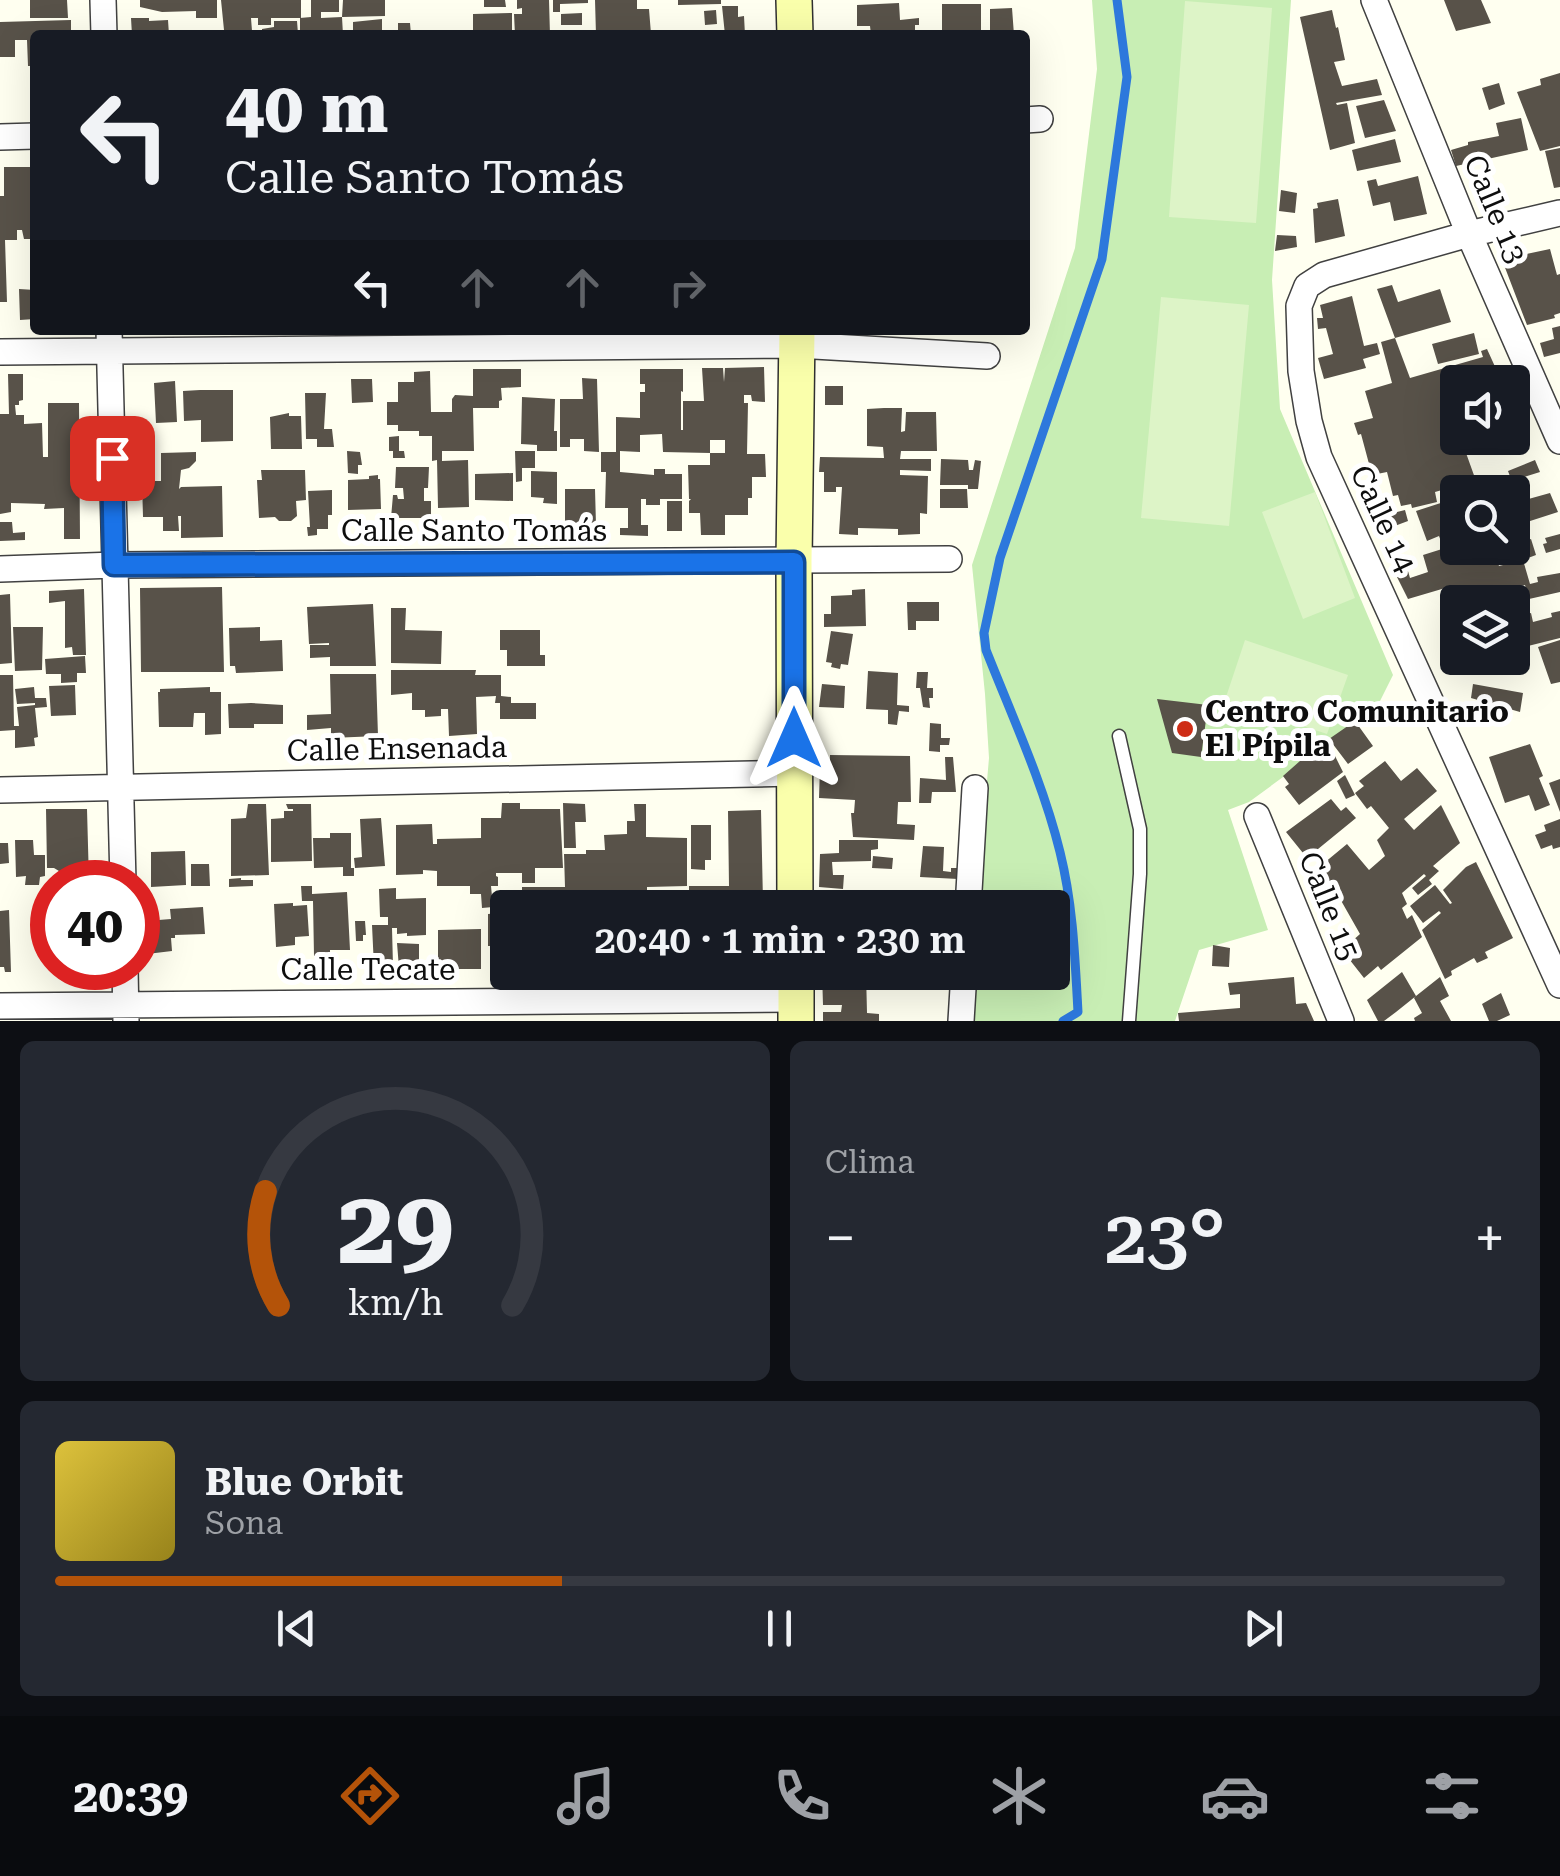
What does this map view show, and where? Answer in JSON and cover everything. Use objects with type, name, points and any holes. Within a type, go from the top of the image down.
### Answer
[{"type":"street","points":[[103,0],[104,30]]},
{"type":"street","points":[[794,0],[795,30]]},
{"type":"street","name":"Calle 13","points":[[1374,0],[1469,234],[1560,441]]},
{"type":"street","points":[[0,137],[30,136]]},
{"type":"street","points":[[1469,234],[1560,213]]},
{"type":"street","name":"Calle 14","points":[[1469,234],[1324,275],[1307,286],[1299,306],[1301,371],[1320,457],[1560,985]]},
{"type":"street","points":[[796,890],[797,337]]},
{"type":"street","points":[[0,352],[109,341],[797,337],[988,356]]},
{"type":"street","points":[[109,341],[123,860]]},
{"type":"street","name":"Calle Santo Tomás","points":[[0,569],[949,559]]},
{"type":"street","name":"Calle Ensenada","points":[[0,790],[794,773]]},
{"type":"street","points":[[969,890],[975,788]]},
{"type":"street","name":"Calle 15","points":[[1256,816],[1341,1021]]},
{"type":"street","points":[[961,1021],[963,990]]},
{"type":"street","name":"Calle Tecate","points":[[0,1006],[126,1013],[796,998]]},
{"type":"lane","points":[[1119,736],[1140,829],[1129,1021]]},
{"type":"green space","points":[[1092,0],[1291,0],[1272,280],[1280,409],[1393,675],[1376,709],[1249,802],[1228,810],[1268,930],[1199,950],[1175,1021],[967,1021],[970,990],[1070,990],[1070,890],[977,890],[989,758],[972,565],[1075,248],[1097,69]]},
{"type":"green space","points":[[1185,1],[1272,8],[1256,223],[1169,217]]},
{"type":"green space","points":[[1161,297],[1249,305],[1229,526],[1141,518]]},
{"type":"green space","points":[[1315,492],[1355,598],[1303,619],[1262,512]]},
{"type":"green space","points":[[1245,640],[1348,675],[1327,734],[1225,700]]},
{"type":"building","points":[[30,0],[67,0],[68,18],[30,18]]},
{"type":"building","points":[[140,0],[217,0],[217,18],[196,18],[196,11],[162,12],[140,7]]},
{"type":"building","points":[[221,0],[301,0],[301,18],[271,18],[271,25],[258,25],[258,18],[251,18],[252,30],[224,30]]},
{"type":"building","points":[[311,0],[339,0],[339,12],[321,12],[321,18],[342,17],[343,30],[300,30],[300,18],[311,17]]},
{"type":"building","points":[[343,0],[385,0],[385,16],[342,17]]},
{"type":"building","points":[[484,0],[505,0],[506,7],[484,7]]},
{"type":"building","points":[[517,0],[549,0],[550,30],[515,30],[514,14],[522,14],[522,8],[517,9]]},
{"type":"building","points":[[553,0],[588,3],[560,4],[560,12],[553,12]]},
{"type":"building","points":[[595,0],[637,0],[637,9],[649,9],[651,30],[596,30]]},
{"type":"building","points":[[678,0],[721,0],[721,4],[678,5]]},
{"type":"building","points":[[1444,0],[1481,0],[1491,23],[1456,31]]},
{"type":"building","points":[[899,3],[900,20],[919,18],[919,25],[915,25],[915,30],[870,30],[870,26],[857,26],[857,5]]},
{"type":"building","points":[[942,4],[981,4],[981,30],[942,30]]},
{"type":"building","points":[[722,6],[738,6],[738,17],[744,16],[745,30],[724,30]]},
{"type":"building","points":[[1012,8],[1014,30],[990,30],[990,9]]},
{"type":"building","points":[[716,10],[717,24],[705,25],[704,11]]},
{"type":"building","points":[[1332,10],[1345,60],[1334,62],[1342,86],[1377,79],[1382,95],[1336,103],[1347,103],[1355,143],[1330,150],[1300,17]]},
{"type":"building","points":[[512,13],[512,30],[473,30],[473,14]]},
{"type":"building","points":[[582,13],[582,25],[561,25],[561,14]]},
{"type":"building","points":[[131,18],[168,20],[169,30],[132,30]]},
{"type":"building","points":[[382,19],[382,30],[353,30],[353,22]]},
{"type":"building","points":[[71,20],[71,30],[30,30],[28,66],[27,40],[15,40],[15,57],[0,57],[0,22]]},
{"type":"building","points":[[274,21],[297,21],[298,30],[262,30],[274,27]]},
{"type":"building","points":[[398,23],[410,23],[411,30],[398,30]]},
{"type":"building","points":[[1560,73],[1560,146],[1540,151],[1517,92],[1541,85],[1540,79]]},
{"type":"building","points":[[1499,83],[1505,104],[1489,110],[1482,88]]},
{"type":"building","points":[[1384,100],[1396,131],[1365,138],[1356,106]]},
{"type":"building","points":[[1521,118],[1528,150],[1456,166],[1451,150],[1499,136],[1496,123]]},
{"type":"building","points":[[1395,139],[1401,162],[1357,171],[1352,150]]},
{"type":"building","points":[[1560,148],[1560,187],[1554,188],[1545,151]]},
{"type":"building","points":[[4,167],[30,167],[30,239],[24,239],[22,230],[17,230],[17,240],[5,240],[7,302],[0,302],[0,196],[4,196]]},
{"type":"building","points":[[1418,176],[1427,214],[1394,221],[1390,202],[1373,206],[1367,181],[1376,179],[1378,186]]},
{"type":"building","points":[[1281,190],[1297,193],[1295,213],[1279,211]]},
{"type":"building","points":[[1338,199],[1345,236],[1315,243],[1313,209],[1318,208],[1317,203]]},
{"type":"building","points":[[1277,235],[1296,236],[1297,247],[1275,251]]},
{"type":"building","points":[[1550,249],[1557,275],[1560,274],[1560,313],[1527,325],[1504,265],[1508,258]]},
{"type":"building","points":[[1392,285],[1398,302],[1440,289],[1451,322],[1395,338],[1377,289]]},
{"type":"building","points":[[19,289],[30,290],[30,319],[20,320]]},
{"type":"building","points":[[1352,296],[1364,346],[1377,343],[1380,354],[1363,359],[1366,368],[1324,379],[1318,358],[1333,354],[1326,328],[1318,329],[1317,318],[1323,318],[1320,305]]},
{"type":"building","points":[[1560,326],[1560,353],[1544,357],[1540,343],[1554,339],[1552,328]]},
{"type":"building","points":[[1474,333],[1479,354],[1438,364],[1432,344]]},
{"type":"building","points":[[1395,338],[1410,378],[1440,369],[1440,455],[1467,455],[1474,475],[1440,475],[1440,491],[1435,492],[1437,502],[1412,508],[1411,504],[1401,506],[1398,495],[1393,496],[1387,472],[1372,475],[1361,434],[1358,435],[1354,423],[1373,418],[1365,391],[1392,383],[1381,342]]},
{"type":"building","points":[[1487,349],[1494,365],[1455,365],[1483,357],[1481,351]]},
{"type":"building","points":[[764,367],[765,402],[752,401],[751,395],[744,395],[744,403],[748,403],[747,454],[765,454],[766,477],[752,477],[748,515],[725,515],[725,535],[701,535],[700,513],[689,513],[688,465],[710,465],[710,453],[663,452],[662,434],[640,435],[640,452],[620,451],[620,472],[654,475],[654,469],[665,469],[665,474],[682,474],[682,499],[660,499],[660,505],[646,505],[646,499],[641,499],[641,525],[648,525],[648,536],[620,535],[620,528],[628,528],[628,508],[605,508],[606,472],[601,472],[601,452],[616,452],[616,417],[640,418],[640,392],[645,392],[645,384],[640,384],[640,369],[683,369],[681,430],[683,430],[683,401],[704,401],[702,368],[723,368],[724,382],[725,368]],"holes":[[[710,440],[725,440],[725,453],[710,453]]]},
{"type":"building","points":[[473,369],[521,369],[521,387],[501,388],[499,408],[473,408],[474,451],[442,451],[442,461],[468,460],[469,507],[438,508],[432,436],[419,436],[419,431],[398,431],[398,425],[387,425],[387,402],[398,402],[398,382],[414,382],[414,372],[430,371],[431,412],[452,412],[455,395],[473,396]]},
{"type":"building","points":[[8,374],[23,374],[23,400],[15,405],[16,415],[24,415],[24,424],[42,423],[43,457],[48,457],[48,403],[79,403],[80,539],[64,539],[64,508],[11,503],[11,512],[0,514],[0,414],[9,414]]},
{"type":"building","points":[[582,378],[597,379],[599,452],[584,451],[584,439],[570,439],[570,447],[560,447],[560,399],[583,399]]},
{"type":"building","points":[[351,379],[372,379],[373,402],[352,403]]},
{"type":"building","points":[[175,381],[177,422],[156,423],[154,383]]},
{"type":"building","points":[[825,386],[843,386],[843,405],[825,405]]},
{"type":"building","points":[[233,390],[233,441],[201,442],[201,420],[184,421],[183,391]]},
{"type":"building","points":[[305,393],[326,393],[324,429],[332,429],[334,447],[317,447],[317,439],[306,439]]},
{"type":"building","points":[[522,397],[555,399],[557,451],[537,451],[537,445],[521,444]]},
{"type":"building","points":[[902,408],[901,432],[905,431],[906,412],[936,412],[937,451],[901,451],[900,459],[931,459],[931,471],[900,470],[900,475],[928,476],[927,514],[920,513],[920,534],[898,535],[898,529],[858,528],[858,535],[839,534],[842,487],[836,487],[836,492],[824,492],[820,457],[884,458],[883,447],[867,446],[867,409]]},
{"type":"building","points":[[289,413],[301,416],[302,449],[271,449],[270,417]]},
{"type":"building","points":[[399,436],[399,451],[404,451],[405,458],[393,458],[389,437]]},
{"type":"building","points":[[347,451],[360,452],[362,465],[358,465],[358,474],[348,473]]},
{"type":"building","points":[[515,451],[535,451],[535,468],[522,468],[522,481],[516,482]]},
{"type":"building","points":[[196,452],[196,461],[181,470],[179,489],[222,486],[223,537],[181,538],[181,516],[179,531],[163,531],[163,517],[143,517],[142,481],[161,481],[161,453]]},
{"type":"building","points":[[941,459],[968,460],[969,470],[973,470],[975,460],[981,461],[978,489],[940,485]]},
{"type":"building","points":[[1535,460],[1540,472],[1510,475],[1508,471]]},
{"type":"building","points":[[396,467],[429,467],[424,501],[431,501],[431,518],[391,518],[393,495],[404,499],[403,488],[395,488]]},
{"type":"building","points":[[261,470],[305,470],[306,500],[296,501],[297,516],[291,521],[259,518],[257,480],[262,480]]},
{"type":"building","points":[[531,471],[557,472],[557,504],[531,497]]},
{"type":"building","points":[[513,473],[513,501],[475,500],[475,474]]},
{"type":"building","points":[[378,475],[381,509],[348,510],[348,480]]},
{"type":"building","points":[[565,489],[595,489],[596,525],[590,526],[591,535],[581,536],[580,525],[565,525]]},
{"type":"building","points":[[940,489],[967,489],[968,508],[940,508]]},
{"type":"building","points":[[332,490],[328,529],[317,529],[317,535],[308,536],[308,491]]},
{"type":"building","points":[[1550,493],[1558,512],[1530,521],[1530,499]]},
{"type":"building","points":[[667,501],[682,501],[682,531],[667,531]]},
{"type":"building","points":[[1440,503],[1440,539],[1427,541],[1416,511]]},
{"type":"building","points":[[1405,510],[1408,521],[1392,527],[1390,522],[1384,524],[1381,516]]},
{"type":"building","points":[[0,522],[12,522],[13,533],[25,532],[25,540],[0,541]]},
{"type":"building","points":[[1560,534],[1560,549],[1546,553],[1545,538]]},
{"type":"building","points":[[1530,539],[1536,555],[1530,557]]},
{"type":"building","points":[[1440,550],[1440,565],[1524,565],[1530,584],[1538,582],[1537,577],[1560,573],[1560,592],[1530,599],[1530,585],[1440,585],[1440,590],[1408,599],[1396,575],[1408,571],[1410,578],[1428,572],[1423,555]]},
{"type":"building","points":[[222,587],[224,672],[141,672],[140,588]]},
{"type":"building","points":[[84,589],[86,655],[73,655],[72,647],[65,648],[65,601],[49,603],[49,591]]},
{"type":"building","points":[[865,589],[866,626],[824,627],[824,614],[831,614],[831,596],[852,595],[852,590]]},
{"type":"building","points":[[10,594],[12,663],[0,664],[0,595]]},
{"type":"building","points":[[907,602],[939,602],[939,621],[916,621],[916,630],[908,630]]},
{"type":"building","points":[[373,604],[376,666],[330,666],[330,657],[310,658],[310,645],[329,643],[309,644],[307,607]]},
{"type":"building","points":[[391,608],[406,608],[405,630],[442,631],[441,664],[391,663]]},
{"type":"building","points":[[1560,611],[1560,638],[1530,646],[1530,613],[1533,622],[1552,617],[1551,613]]},
{"type":"building","points":[[13,627],[43,627],[42,670],[15,671]]},
{"type":"building","points":[[260,627],[260,641],[282,640],[283,671],[236,673],[235,666],[230,666],[229,628]]},
{"type":"building","points":[[500,630],[540,630],[540,655],[545,655],[545,666],[507,666],[507,650],[500,650]]},
{"type":"building","points":[[831,631],[853,634],[848,665],[841,664],[840,669],[826,662]]},
{"type":"building","points":[[1560,640],[1560,682],[1551,684],[1538,647]]},
{"type":"building","points":[[85,656],[86,673],[77,673],[77,682],[61,683],[61,674],[46,674],[45,659]]},
{"type":"building","points":[[391,670],[476,670],[475,675],[501,675],[501,696],[511,697],[511,703],[536,703],[536,719],[500,719],[496,696],[476,697],[477,734],[449,736],[448,709],[441,709],[441,716],[425,717],[425,710],[412,710],[412,693],[391,695]]},
{"type":"building","points":[[868,671],[898,673],[897,705],[909,706],[909,712],[899,711],[897,725],[888,724],[888,710],[866,709]]},
{"type":"building","points":[[917,672],[928,672],[927,688],[933,688],[930,708],[923,707],[920,688],[916,688]]},
{"type":"building","points":[[330,674],[376,674],[378,736],[331,738],[331,728],[307,730],[307,715],[331,714]]},
{"type":"building","points":[[0,675],[13,675],[14,726],[19,726],[17,707],[35,705],[17,704],[15,689],[34,687],[35,698],[46,698],[47,707],[35,708],[35,746],[15,748],[15,730],[0,731]]},
{"type":"building","points":[[822,684],[845,686],[844,708],[819,707]]},
{"type":"building","points":[[1473,684],[1523,693],[1520,712],[1471,698]]},
{"type":"building","points":[[75,685],[76,715],[51,716],[49,686]]},
{"type":"building","points":[[210,687],[210,692],[221,692],[221,734],[205,735],[205,713],[194,713],[193,727],[159,727],[160,689]]},
{"type":"building","name":"Centro Comunitario El Pípila","points":[[1157,699],[1208,705],[1201,757],[1172,753]]},
{"type":"building","points":[[228,704],[283,705],[283,724],[229,728]]},
{"type":"building","points":[[1355,721],[1373,746],[1348,764],[1329,739]]},
{"type":"building","points":[[930,723],[941,724],[941,738],[950,738],[949,745],[940,745],[940,752],[929,751]]},
{"type":"building","points":[[1326,738],[1343,772],[1299,805],[1285,787],[1289,784],[1283,776]]},
{"type":"building","points":[[1530,744],[1550,805],[1535,811],[1529,795],[1505,803],[1489,757]]},
{"type":"building","points":[[830,755],[910,756],[911,802],[898,802],[897,824],[915,825],[914,840],[853,837],[851,813],[855,800],[819,798],[820,767],[830,767]]},
{"type":"building","points":[[945,757],[953,757],[956,792],[932,792],[931,803],[919,803],[920,778],[946,780]]},
{"type":"building","points":[[1385,761],[1401,781],[1417,768],[1437,791],[1404,819],[1414,830],[1441,805],[1460,843],[1433,866],[1439,871],[1429,880],[1432,884],[1418,895],[1412,888],[1424,874],[1402,893],[1407,919],[1412,915],[1422,937],[1381,970],[1378,966],[1364,978],[1342,950],[1360,934],[1339,897],[1334,902],[1312,873],[1347,844],[1369,870],[1385,856],[1377,840],[1389,828],[1355,793],[1364,786],[1359,781]]},
{"type":"building","points":[[1345,775],[1355,795],[1346,799],[1337,781]]},
{"type":"building","points":[[1560,779],[1560,812],[1549,783]]},
{"type":"building","points":[[1331,799],[1341,811],[1346,807],[1356,818],[1307,858],[1286,832]]},
{"type":"building","points":[[502,803],[520,803],[520,809],[560,809],[563,868],[535,868],[535,883],[522,883],[522,873],[496,873],[498,886],[491,886],[490,907],[482,908],[481,894],[470,894],[470,886],[437,886],[437,871],[396,875],[396,825],[432,824],[433,844],[437,844],[437,839],[481,838],[481,818],[501,818]]},
{"type":"building","points":[[563,803],[585,804],[586,822],[575,822],[576,848],[564,848]]},
{"type":"building","points":[[248,804],[266,804],[269,875],[231,876],[231,819],[246,818]]},
{"type":"building","points":[[286,804],[311,804],[312,861],[271,862],[271,819],[284,818],[284,811],[293,811]]},
{"type":"building","points":[[634,804],[646,804],[646,837],[687,838],[687,886],[647,890],[522,890],[565,887],[564,854],[605,850],[604,835],[627,834],[627,821],[635,821]]},
{"type":"building","points":[[46,809],[87,809],[88,860],[47,860]]},
{"type":"building","points":[[761,810],[763,890],[689,890],[689,886],[729,886],[728,811]]},
{"type":"building","points":[[381,818],[385,866],[355,868],[354,858],[362,857],[360,819]]},
{"type":"building","points":[[1560,819],[1560,847],[1541,849],[1535,835],[1546,831],[1544,825]]},
{"type":"building","points":[[691,825],[711,825],[711,860],[705,860],[705,870],[691,869]]},
{"type":"building","points":[[330,833],[351,833],[354,876],[343,876],[343,867],[314,868],[313,838],[330,838]]},
{"type":"building","points":[[15,840],[33,840],[34,855],[45,855],[45,860],[30,860],[30,885],[25,885],[26,876],[16,877]]},
{"type":"building","points":[[839,840],[878,840],[878,849],[871,850],[871,861],[832,862],[833,875],[844,875],[843,889],[819,887],[820,854],[839,853]]},
{"type":"building","points":[[0,843],[8,843],[9,863],[0,864]]},
{"type":"building","points":[[923,846],[944,847],[943,871],[959,868],[958,879],[920,877]]},
{"type":"building","points":[[185,851],[186,885],[160,886],[160,860],[151,860],[151,852]]},
{"type":"building","points":[[873,856],[893,858],[892,869],[872,868]]},
{"type":"building","points":[[1476,862],[1513,938],[1485,952],[1488,958],[1477,963],[1474,958],[1445,979],[1422,930],[1441,913],[1423,923],[1410,906],[1435,885],[1452,903],[1443,890]]},
{"type":"building","points":[[191,864],[209,864],[210,886],[191,886]]},
{"type":"building","points":[[229,879],[253,880],[253,886],[229,887]]},
{"type":"building","points":[[301,886],[312,886],[312,894],[347,892],[350,950],[330,950],[330,956],[314,956],[313,901],[302,901]]},
{"type":"building","points":[[396,888],[396,899],[426,898],[426,935],[397,934],[397,928],[392,928],[393,966],[374,967],[372,925],[388,925],[388,917],[380,917],[379,889]]},
{"type":"building","points":[[274,904],[307,905],[309,936],[295,937],[295,945],[276,947]]},
{"type":"building","points":[[203,907],[205,934],[175,935],[171,938],[172,951],[160,952],[160,920],[171,919],[170,909]]},
{"type":"building","points":[[9,910],[11,972],[5,972],[0,967],[0,911]]},
{"type":"building","points":[[490,914],[490,946],[488,946]]},
{"type":"building","points":[[355,921],[365,921],[363,941],[356,941]]},
{"type":"building","points":[[481,929],[481,969],[438,969],[438,930]]},
{"type":"building","points":[[397,943],[419,944],[419,968],[399,968]]},
{"type":"building","points":[[1213,945],[1230,948],[1229,967],[1212,966]]},
{"type":"building","points":[[1402,972],[1416,996],[1384,1021],[1378,1021],[1367,1000]]},
{"type":"building","points":[[1294,977],[1296,1004],[1306,1003],[1314,1021],[1179,1021],[1178,1013],[1240,1008],[1240,994],[1230,995],[1228,983]]},
{"type":"building","points":[[1440,977],[1449,996],[1440,1001],[1451,1021],[1415,1021],[1422,1013],[1414,998]]},
{"type":"building","points":[[823,990],[866,990],[867,1013],[879,1014],[879,1021],[823,1021],[823,1012],[841,1012],[842,1005],[823,1005]]},
{"type":"building","points":[[1501,993],[1510,1015],[1489,1021],[1482,1004]]},
{"type":"waterway","points":[[1063,1021],[1078,1012],[1073,931],[1064,872],[1045,801],[986,650],[984,633],[1000,558],[1102,259],[1127,77],[1117,0]]},
{"type":"place","name":"Centro Comunitario El Pípila","points":[[1185,729]]},
{"type":"route","points":[[112,458],[114,565],[794,562],[794,738]]}]
